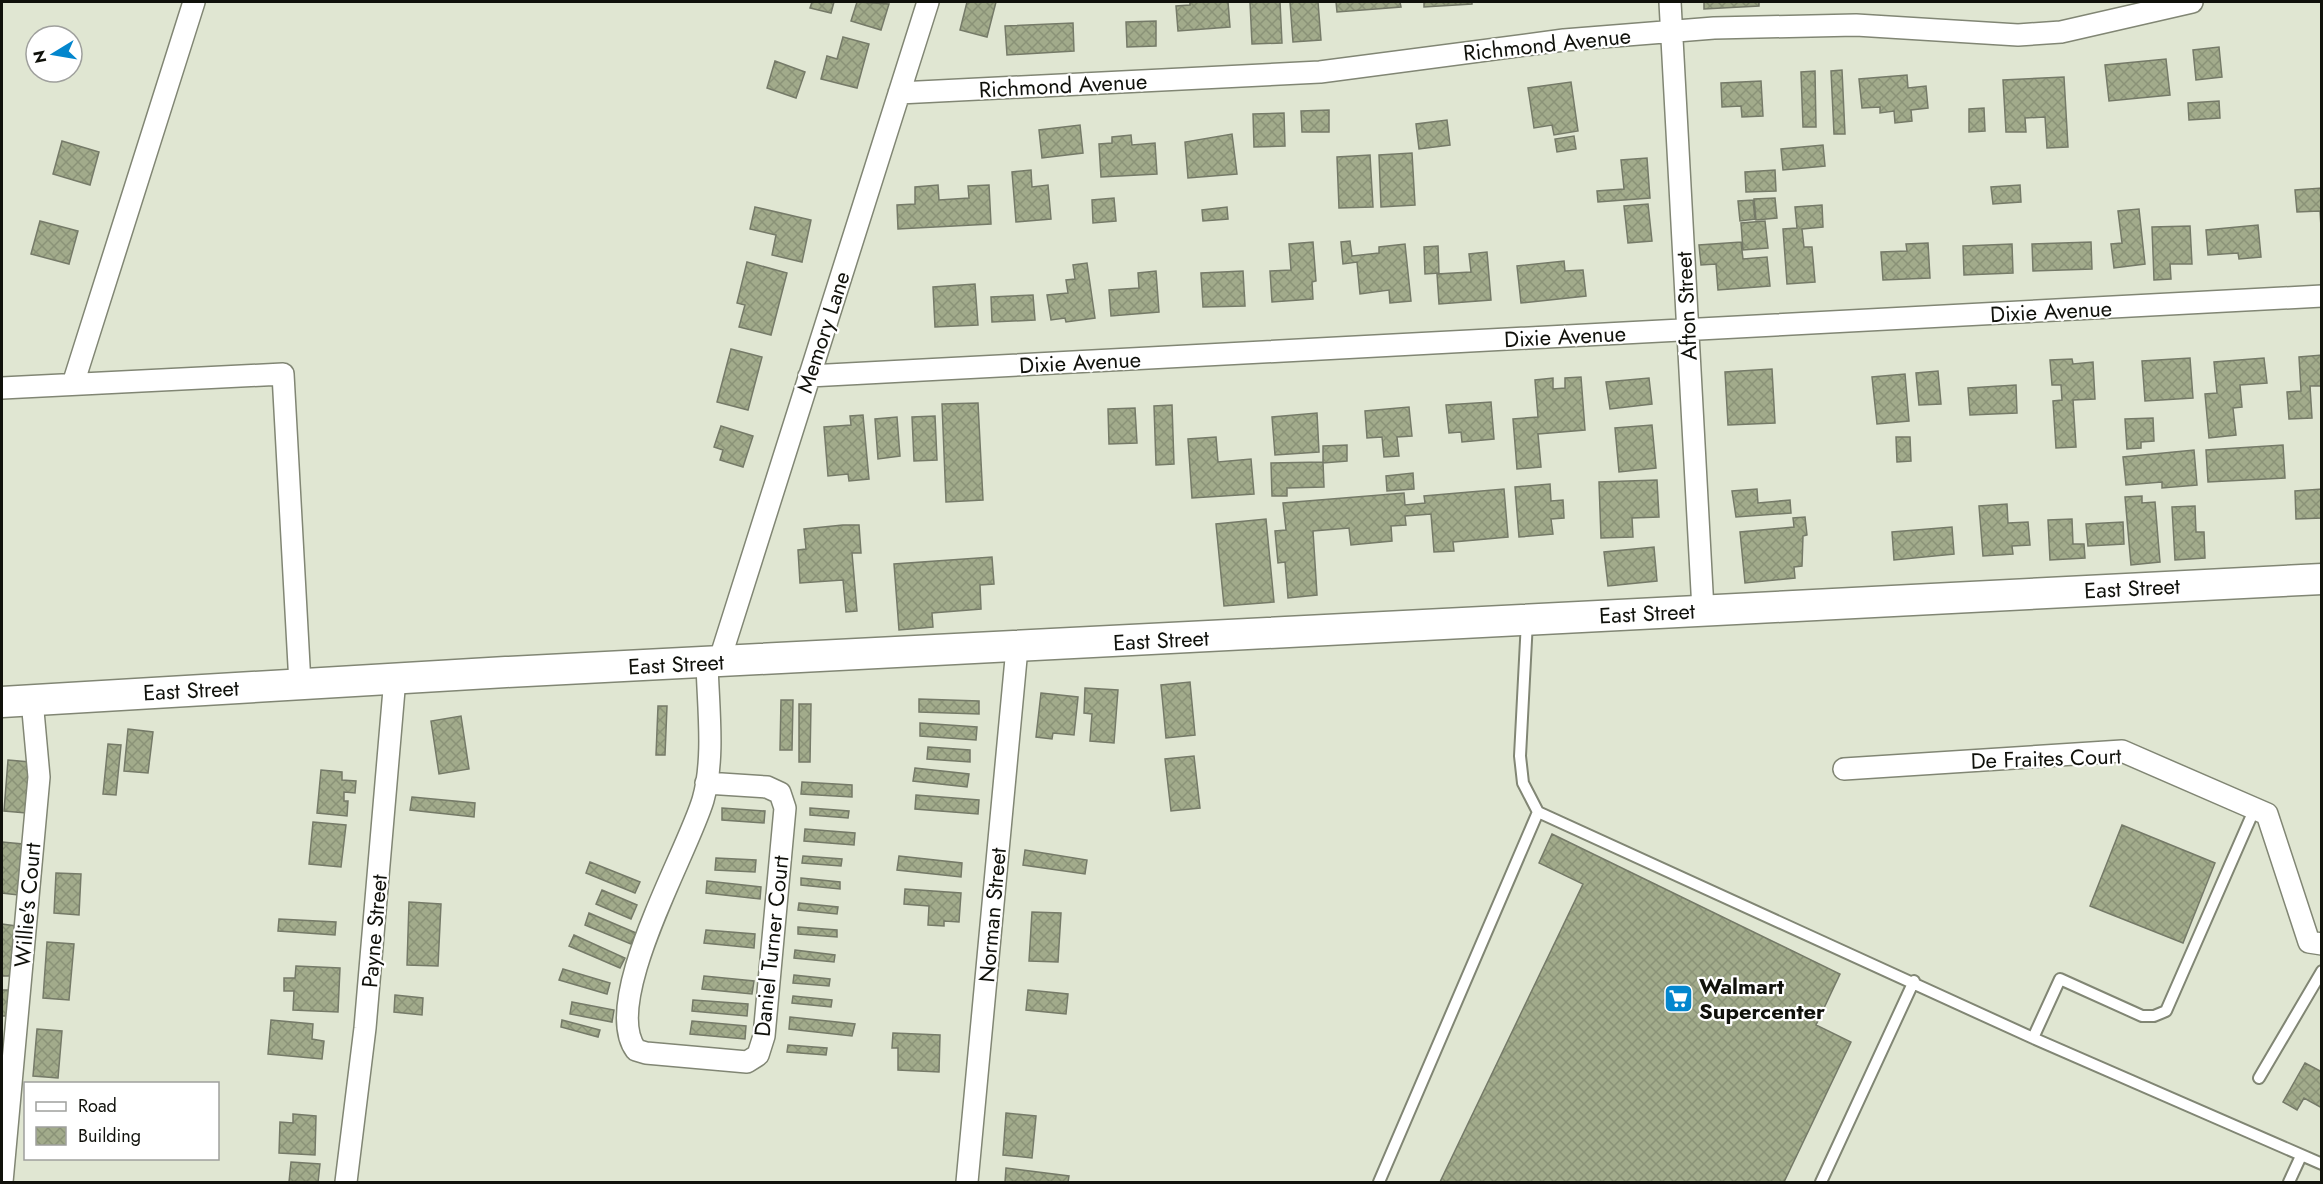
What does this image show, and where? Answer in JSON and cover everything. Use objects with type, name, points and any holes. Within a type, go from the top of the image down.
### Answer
[{"type":"street","points":[[73,384],[194,2]]},
{"type":"street","name":"Memory Lane","points":[[713,662],[809,376],[928,2]]},
{"type":"street","name":"Afton Street","points":[[1670,2],[1703,610]]},
{"type":"street","name":"Richmond Avenue","points":[[899,93],[1320,72],[1564,40],[1672,31],[1856,25],[2018,35],[2061,32],[2192,2]]},
{"type":"street","name":"Dixie Avenue","points":[[809,376],[2322,296]]},
{"type":"street","points":[[2,388],[283,374],[300,684]]},
{"type":"street","name":"East Street","points":[[2,702],[395,678],[1017,648],[2322,579]]},
{"type":"street","name":"Norman Street","points":[[967,1182],[1017,648]]},
{"type":"street","name":"Daniel Turner Court","points":[[706,783],[768,787],[783,797],[785,808],[764,1036],[758,1055],[747,1062],[646,1053],[636,1050],[627,1034],[633,977],[703,799],[708,765],[713,662]]},
{"type":"street","name":"Payne Street","points":[[345,1182],[365,1028],[395,678]]},
{"type":"street","name":"Willie's Court","points":[[2,1182],[39,777],[32,700]]},
{"type":"street","name":"De Fraites Court","points":[[1844,769],[2122,751],[2267,814],[2309,942],[2322,944]]},
{"type":"lane","points":[[1527,620],[1520,756],[1523,783],[1538,812],[1914,981],[2033,1038],[2322,1164]]},
{"type":"lane","points":[[2033,1038],[2060,979],[2142,1016],[2166,1011],[2255,808]]},
{"type":"lane","points":[[1379,1182],[1538,812]]},
{"type":"lane","points":[[2259,1078],[2322,971]]},
{"type":"lane","points":[[1821,1182],[1914,981]]},
{"type":"lane","points":[[2289,1182],[2301,1155]]},
{"type":"building","points":[[812,2],[834,2],[831,13],[810,8]]},
{"type":"building","points":[[857,2],[889,4],[881,30],[851,21]]},
{"type":"building","points":[[967,2],[996,2],[987,37],[960,30]]},
{"type":"building","points":[[1190,2],[1228,2],[1230,27],[1178,31],[1176,6],[1190,5]]},
{"type":"building","points":[[1250,2],[1280,2],[1282,43],[1252,44]]},
{"type":"building","points":[[1290,2],[1318,2],[1321,40],[1293,42]]},
{"type":"building","points":[[1336,2],[1400,2],[1401,7],[1337,12]]},
{"type":"building","points":[[1424,2],[1472,2],[1472,4],[1424,7]]},
{"type":"building","points":[[1704,2],[1759,2],[1759,6],[1704,9]]},
{"type":"building","points":[[1156,21],[1156,46],[1127,47],[1126,22]]},
{"type":"building","points":[[1073,23],[1074,51],[1007,55],[1005,26]]},
{"type":"building","points":[[843,37],[869,44],[857,88],[821,79],[827,56],[837,59]]},
{"type":"building","points":[[2219,47],[2222,77],[2196,80],[2193,50]]},
{"type":"building","points":[[2166,59],[2170,95],[2109,101],[2105,65]]},
{"type":"building","points":[[775,61],[805,72],[796,98],[767,88]]},
{"type":"building","points":[[1842,70],[1845,134],[1834,134],[1831,71]]},
{"type":"building","points":[[1815,71],[1816,127],[1803,127],[1801,72]]},
{"type":"building","points":[[1907,75],[1908,88],[1926,86],[1928,108],[1911,110],[1912,121],[1895,123],[1894,111],[1880,113],[1880,107],[1862,108],[1859,79]]},
{"type":"building","points":[[2064,77],[2068,147],[2047,148],[2045,117],[2025,118],[2026,132],[2006,132],[2003,80]]},
{"type":"building","points":[[1761,81],[1763,116],[1742,117],[1741,106],[1722,107],[1721,83]]},
{"type":"building","points":[[1571,82],[1578,131],[1554,135],[1552,125],[1534,128],[1528,88]]},
{"type":"building","points":[[2219,101],[2220,118],[2189,120],[2188,103]]},
{"type":"building","points":[[1984,108],[1985,131],[1969,132],[1969,109]]},
{"type":"building","points":[[1329,110],[1329,132],[1302,132],[1301,111]]},
{"type":"building","points":[[1284,113],[1285,146],[1254,147],[1253,114]]},
{"type":"building","points":[[1447,120],[1450,145],[1419,149],[1416,124]]},
{"type":"building","points":[[1080,125],[1083,153],[1042,158],[1039,130]]},
{"type":"building","points":[[1232,134],[1237,174],[1188,178],[1185,142]]},
{"type":"building","points":[[1131,135],[1132,145],[1155,143],[1157,174],[1101,177],[1099,144],[1112,143],[1112,137]]},
{"type":"building","points":[[1574,136],[1576,149],[1557,152],[1555,139]]},
{"type":"building","points":[[62,141],[99,152],[90,185],[53,174]]},
{"type":"building","points":[[1823,145],[1825,166],[1783,170],[1781,149]]},
{"type":"building","points":[[1412,153],[1415,205],[1381,207],[1379,155]]},
{"type":"building","points":[[1370,155],[1373,207],[1339,208],[1337,157]]},
{"type":"building","points":[[1647,158],[1650,198],[1598,202],[1597,191],[1624,189],[1621,160]]},
{"type":"building","points":[[1031,170],[1032,187],[1048,185],[1051,219],[1016,222],[1012,172]]},
{"type":"building","points":[[1775,170],[1776,191],[1746,192],[1745,172]]},
{"type":"building","points":[[938,185],[939,200],[969,198],[968,186],[989,185],[991,224],[898,229],[897,205],[915,204],[915,187]]},
{"type":"building","points":[[2020,185],[2021,202],[1993,204],[1991,187]]},
{"type":"building","points":[[2322,188],[2321,227],[2320,211],[2297,212],[2295,190]]},
{"type":"building","points":[[1114,198],[1116,221],[1093,223],[1092,200]]},
{"type":"building","points":[[1775,198],[1777,218],[1756,220],[1754,199]]},
{"type":"building","points":[[1753,200],[1755,219],[1740,221],[1738,201]]},
{"type":"building","points":[[1648,204],[1652,241],[1628,243],[1624,206]]},
{"type":"building","points":[[1822,205],[1823,227],[1802,229],[1804,247],[1812,247],[1815,282],[1787,284],[1783,229],[1797,228],[1795,207]]},
{"type":"building","points":[[755,207],[811,220],[802,262],[772,255],[776,235],[750,229]]},
{"type":"building","points":[[1227,207],[1228,219],[1203,221],[1202,210]]},
{"type":"building","points":[[2139,209],[2145,264],[2114,268],[2111,244],[2122,243],[2118,211]]},
{"type":"building","points":[[40,221],[78,231],[69,264],[31,254]]},
{"type":"building","points":[[1765,221],[1768,248],[1743,250],[1741,223]]},
{"type":"building","points":[[2258,225],[2261,257],[2239,259],[2238,253],[2208,255],[2206,230]]},
{"type":"building","points":[[2190,226],[2192,264],[2170,264],[2171,279],[2154,280],[2152,227]]},
{"type":"building","points":[[1350,241],[1352,256],[1379,253],[1379,247],[1405,244],[1411,301],[1390,303],[1389,290],[1360,294],[1357,262],[1343,264],[1341,242]]},
{"type":"building","points":[[1313,242],[1316,281],[1312,282],[1313,299],[1272,302],[1270,271],[1291,270],[1289,244]]},
{"type":"building","points":[[1741,242],[1743,259],[1767,257],[1770,286],[1718,290],[1716,264],[1701,265],[1699,245]]},
{"type":"building","points":[[2091,242],[2092,269],[2033,271],[2032,244]]},
{"type":"building","points":[[1928,243],[1930,278],[1883,280],[1881,252],[1907,251],[1906,244]]},
{"type":"building","points":[[2012,244],[2013,273],[1964,275],[1963,246]]},
{"type":"building","points":[[1438,246],[1439,273],[1425,274],[1424,247]]},
{"type":"building","points":[[1487,252],[1491,300],[1439,304],[1437,274],[1471,272],[1469,254]]},
{"type":"building","points":[[1564,261],[1565,271],[1583,270],[1586,296],[1521,303],[1517,266]]},
{"type":"building","points":[[747,262],[787,273],[771,335],[739,327],[745,305],[737,303]]},
{"type":"building","points":[[1087,263],[1095,318],[1066,322],[1065,318],[1051,320],[1047,295],[1068,293],[1066,280],[1075,279],[1073,265]]},
{"type":"building","points":[[1156,271],[1159,312],[1111,316],[1109,290],[1139,288],[1138,273]]},
{"type":"building","points":[[1243,271],[1245,306],[1203,307],[1201,273]]},
{"type":"building","points":[[975,284],[978,325],[935,327],[933,287]]},
{"type":"building","points":[[1033,295],[1035,320],[992,322],[991,297]]},
{"type":"building","points":[[731,349],[762,357],[748,410],[717,402]]},
{"type":"building","points":[[2322,355],[2322,386],[2310,386],[2312,418],[2289,419],[2287,392],[2301,391],[2299,357]]},
{"type":"building","points":[[2190,358],[2193,398],[2145,401],[2142,361]]},
{"type":"building","points":[[2264,358],[2267,383],[2240,385],[2242,407],[2233,408],[2236,435],[2209,438],[2205,394],[2217,393],[2214,362]]},
{"type":"building","points":[[2072,359],[2073,364],[2093,362],[2095,399],[2073,400],[2076,447],[2056,448],[2053,401],[2062,400],[2061,385],[2052,385],[2050,360]]},
{"type":"building","points":[[1772,369],[1775,423],[1728,425],[1725,372]]},
{"type":"building","points":[[1938,371],[1941,404],[1919,405],[1916,373]]},
{"type":"building","points":[[1905,374],[1909,421],[1877,424],[1872,377]]},
{"type":"building","points":[[1581,377],[1585,430],[1538,434],[1541,467],[1517,469],[1513,419],[1538,417],[1535,380],[1553,378],[1553,389],[1565,388],[1565,378]]},
{"type":"building","points":[[1649,378],[1652,404],[1610,409],[1606,382]]},
{"type":"building","points":[[2016,385],[2017,413],[1970,415],[1968,388]]},
{"type":"building","points":[[1491,402],[1494,439],[1462,442],[1461,432],[1449,433],[1446,405]]},
{"type":"building","points":[[978,403],[983,500],[946,502],[942,404]]},
{"type":"building","points":[[1172,405],[1174,464],[1156,465],[1154,406]]},
{"type":"building","points":[[1409,407],[1412,436],[1397,437],[1399,456],[1384,457],[1382,437],[1367,438],[1365,411]]},
{"type":"building","points":[[1135,408],[1137,443],[1109,444],[1108,409]]},
{"type":"building","points":[[1317,413],[1319,452],[1275,455],[1272,417]]},
{"type":"building","points":[[863,415],[869,479],[849,481],[848,474],[828,476],[824,427],[851,425],[850,416]]},
{"type":"building","points":[[935,416],[937,460],[914,461],[912,417]]},
{"type":"building","points":[[897,417],[900,456],[878,459],[875,419]]},
{"type":"building","points":[[2153,418],[2154,441],[2141,442],[2141,448],[2127,449],[2125,419]]},
{"type":"building","points":[[1652,425],[1656,468],[1619,472],[1615,428]]},
{"type":"building","points":[[721,426],[753,436],[743,467],[720,460],[723,450],[714,447]]},
{"type":"building","points":[[1216,437],[1218,462],[1251,459],[1254,494],[1192,498],[1188,439]]},
{"type":"building","points":[[1896,437],[1910,437],[1911,461],[1897,462]]},
{"type":"building","points":[[1347,445],[1347,461],[1323,463],[1323,446]]},
{"type":"building","points":[[2283,445],[2285,478],[2208,482],[2206,450]]},
{"type":"building","points":[[2194,450],[2197,485],[2162,488],[2162,482],[2126,485],[2123,457]]},
{"type":"building","points":[[1323,462],[1324,487],[1287,488],[1287,496],[1272,496],[1271,463]]},
{"type":"building","points":[[1413,473],[1414,489],[1387,491],[1386,476]]},
{"type":"building","points":[[1657,480],[1659,517],[1632,518],[1633,537],[1601,538],[1599,482]]},
{"type":"building","points":[[1550,484],[1551,501],[1563,500],[1564,518],[1551,519],[1553,534],[1519,537],[1515,487]]},
{"type":"building","points":[[1504,489],[1508,537],[1453,542],[1454,551],[1434,552],[1431,514],[1405,516],[1406,525],[1391,526],[1392,541],[1351,545],[1349,528],[1313,531],[1317,595],[1288,598],[1285,562],[1278,563],[1275,531],[1286,530],[1283,503],[1404,493],[1405,505],[1425,503],[1424,496]]},
{"type":"building","points":[[1757,489],[1758,503],[1790,500],[1791,513],[1736,517],[1732,491]]},
{"type":"building","points":[[2322,489],[2322,518],[2296,519],[2295,491]]},
{"type":"building","points":[[2142,496],[2142,503],[2155,502],[2160,562],[2131,565],[2125,497]]},
{"type":"building","points":[[2007,504],[2008,523],[2028,522],[2030,545],[2012,546],[2013,554],[1983,556],[1979,506]]},
{"type":"building","points":[[2195,506],[2196,532],[2204,532],[2205,558],[2175,560],[2172,507]]},
{"type":"building","points":[[1805,517],[1807,535],[1803,536],[1802,566],[1794,567],[1795,578],[1745,583],[1740,532],[1794,527],[1793,518]]},
{"type":"building","points":[[1266,519],[1274,602],[1224,606],[1216,524]]},
{"type":"building","points":[[2072,519],[2073,544],[2084,544],[2085,558],[2050,560],[2048,520]]},
{"type":"building","points":[[2123,522],[2124,544],[2088,546],[2086,524]]},
{"type":"building","points":[[859,525],[861,553],[852,553],[857,611],[846,612],[843,580],[800,583],[798,550],[806,549],[804,529]]},
{"type":"building","points":[[1952,527],[1954,554],[1894,560],[1892,532]]},
{"type":"building","points":[[1654,547],[1657,581],[1608,586],[1604,552]]},
{"type":"building","points":[[992,557],[994,584],[980,585],[981,609],[932,613],[933,627],[899,630],[894,564]]},
{"type":"building","points":[[1190,682],[1195,735],[1166,738],[1161,685]]},
{"type":"building","points":[[1085,688],[1118,690],[1114,743],[1090,741],[1092,714],[1084,713]]},
{"type":"building","points":[[1041,693],[1078,697],[1074,735],[1053,733],[1052,739],[1036,737]]},
{"type":"building","points":[[919,699],[979,701],[979,714],[919,712]]},
{"type":"building","points":[[781,700],[793,700],[792,750],[780,750]]},
{"type":"building","points":[[799,704],[811,704],[810,762],[799,762]]},
{"type":"building","points":[[658,706],[667,706],[665,755],[656,755]]},
{"type":"building","points":[[461,716],[469,769],[439,774],[431,721]]},
{"type":"building","points":[[920,723],[977,727],[976,740],[920,736]]},
{"type":"building","points":[[128,729],[153,732],[148,773],[124,771]]},
{"type":"building","points":[[108,744],[121,745],[116,795],[103,794]]},
{"type":"building","points":[[928,747],[970,750],[970,762],[927,759]]},
{"type":"building","points":[[1194,756],[1200,808],[1171,811],[1165,759]]},
{"type":"building","points":[[8,760],[30,762],[26,813],[4,811]]},
{"type":"building","points":[[915,768],[969,774],[967,787],[913,781]]},
{"type":"building","points":[[321,770],[342,772],[342,780],[356,781],[355,793],[344,792],[344,801],[348,801],[347,816],[317,813]]},
{"type":"building","points":[[802,782],[852,785],[852,797],[801,794]]},
{"type":"building","points":[[916,795],[979,800],[978,814],[915,809]]},
{"type":"building","points":[[412,797],[475,803],[474,817],[410,810]]},
{"type":"building","points":[[722,808],[765,811],[764,823],[722,820]]},
{"type":"building","points":[[810,808],[849,811],[848,818],[810,815]]},
{"type":"building","points":[[313,822],[346,825],[341,867],[309,864]]},
{"type":"building","points":[[2122,825],[2215,863],[2183,943],[2090,906]]},
{"type":"building","points":[[805,829],[855,833],[854,845],[804,841]]},
{"type":"building","name":"Walmart Supercenter","points":[[1552,834],[1840,974],[1816,1025],[1851,1042],[1784,1182],[1440,1182],[1583,884],[1539,863]]},
{"type":"building","points":[[2,842],[23,844],[18,895],[2,893]]},
{"type":"building","points":[[1025,850],[1087,860],[1085,874],[1023,865]]},
{"type":"building","points":[[803,856],[842,859],[841,866],[802,863]]},
{"type":"building","points":[[899,856],[962,863],[961,877],[897,870]]},
{"type":"building","points":[[716,858],[756,860],[755,872],[715,870]]},
{"type":"building","points":[[590,862],[640,882],[635,893],[586,873]]},
{"type":"building","points":[[56,873],[81,874],[79,915],[54,913]]},
{"type":"building","points":[[801,878],[840,882],[840,889],[801,885]]},
{"type":"building","points":[[707,881],[761,887],[760,899],[706,893]]},
{"type":"building","points":[[905,889],[961,893],[959,922],[944,921],[944,926],[928,925],[929,906],[904,904]]},
{"type":"building","points":[[602,890],[637,905],[631,919],[596,904]]},
{"type":"building","points":[[409,902],[441,904],[438,966],[407,965]]},
{"type":"building","points":[[799,903],[838,907],[837,914],[798,910]]},
{"type":"building","points":[[1032,912],[1061,913],[1058,962],[1029,961]]},
{"type":"building","points":[[589,913],[636,933],[631,944],[585,925]]},
{"type":"building","points":[[279,919],[336,922],[335,935],[278,931]]},
{"type":"building","points":[[2,924],[16,926],[12,976],[2,976]]},
{"type":"building","points":[[798,927],[837,930],[837,937],[798,934]]},
{"type":"building","points":[[706,930],[755,934],[754,948],[704,943]]},
{"type":"building","points":[[574,935],[625,958],[620,968],[569,946]]},
{"type":"building","points":[[47,942],[74,944],[69,1000],[43,998]]},
{"type":"building","points":[[795,950],[835,955],[834,962],[794,958]]},
{"type":"building","points":[[296,966],[340,968],[338,1012],[293,1010],[294,991],[284,991],[284,978],[295,978]]},
{"type":"building","points":[[563,969],[610,983],[607,994],[559,980]]},
{"type":"building","points":[[794,975],[830,979],[829,986],[793,983]]},
{"type":"building","points":[[704,976],[754,981],[752,994],[702,989]]},
{"type":"building","points":[[2,990],[10,990],[10,1016],[2,1016]]},
{"type":"building","points":[[1028,990],[1068,994],[1066,1014],[1026,1010]]},
{"type":"building","points":[[395,995],[423,998],[422,1015],[394,1012]]},
{"type":"building","points":[[793,996],[832,1000],[831,1007],[792,1003]]},
{"type":"building","points":[[693,1000],[748,1004],[747,1016],[692,1011]]},
{"type":"building","points":[[572,1002],[614,1010],[612,1022],[570,1014]]},
{"type":"building","points":[[790,1017],[855,1024],[852,1036],[789,1029]]},
{"type":"building","points":[[271,1020],[313,1024],[312,1039],[324,1041],[322,1059],[268,1054]]},
{"type":"building","points":[[562,1020],[600,1030],[598,1037],[561,1027]]},
{"type":"building","points":[[692,1021],[746,1026],[745,1039],[690,1034]]},
{"type":"building","points":[[37,1029],[62,1031],[58,1078],[33,1076]]},
{"type":"building","points":[[893,1033],[940,1035],[939,1072],[898,1070],[898,1048],[892,1048]]},
{"type":"building","points":[[788,1045],[827,1048],[826,1055],[787,1052]]},
{"type":"building","points":[[2305,1063],[2322,1072],[2322,1108],[2304,1098],[2297,1110],[2283,1102]]},
{"type":"building","points":[[1006,1113],[1036,1116],[1032,1158],[1003,1155]]},
{"type":"building","points":[[293,1114],[316,1116],[315,1155],[279,1153],[280,1122],[293,1123]]},
{"type":"building","points":[[291,1162],[320,1164],[318,1182],[289,1182]]},
{"type":"building","points":[[1006,1168],[1069,1176],[1068,1182],[1005,1182]]},
{"type":"place","name":"Walmart Supercenter","points":[[1678,999]]}]
